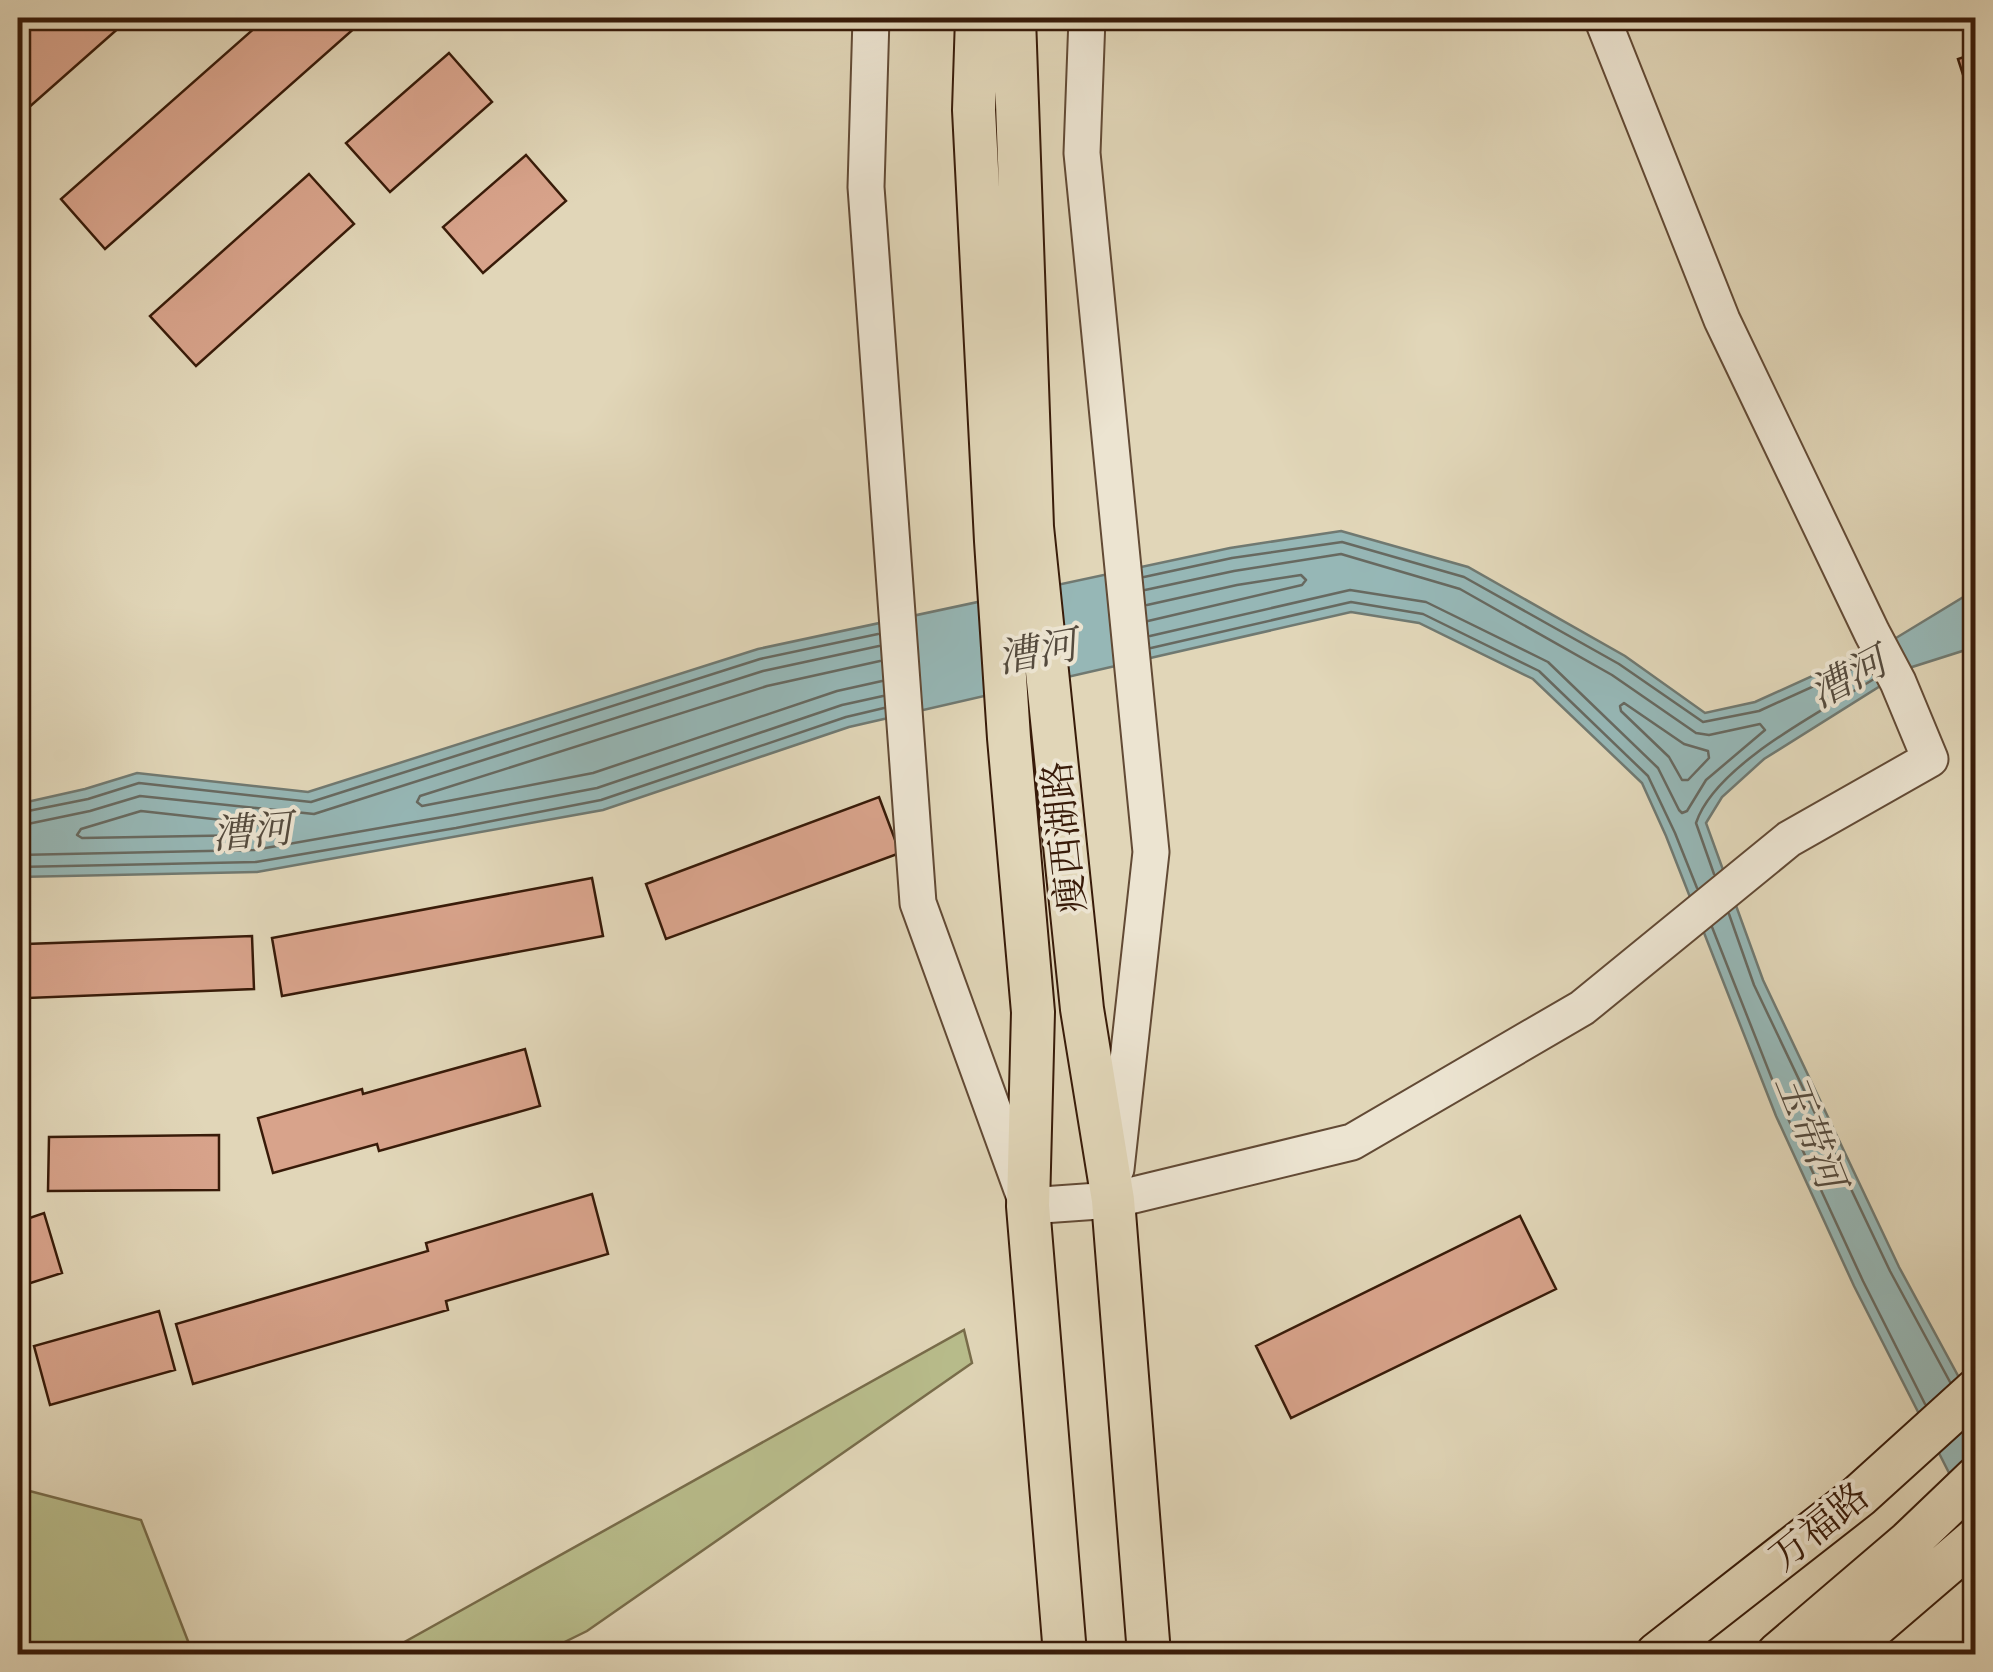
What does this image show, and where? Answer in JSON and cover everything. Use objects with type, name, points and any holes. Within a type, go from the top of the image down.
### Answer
[{"type":"main road","name":"瘦西湖路","points":[[977,18],[974,110],[1014,534],[1052,722],[1082,1010],[1113,1200],[1150,1654]]},
{"type":"main road","name":"瘦西湖路","points":[[1014,18],[1014,534],[1009,738],[1033,1012],[1028,1206],[1065,1654]]},
{"type":"main road","name":"万福路","points":[[1657,1654],[1859,1496],[1976,1390]]},
{"type":"main road","points":[[1778,1654],[1976,1478]]},
{"type":"main road","points":[[1842,1654],[1976,1539]]},
{"type":"street","points":[[871,18],[866,187],[918,903],[1028,1206],[1113,1200],[1352,1142],[1582,1008],[1788,839],[1930,759],[1898,682],[1722,320],[1602,18]]},
{"type":"street","points":[[1087,18],[1082,152],[1152,852],[1113,1200]]},
{"type":"green space","points":[[964,1330],[972,1363],[587,1631],[540,1654],[383,1654]]},
{"type":"green space","points":[[18,1488],[141,1520],[193,1654],[18,1654]]},
{"type":"water","points":[[1341,531],[1468,567],[1625,656],[1705,713],[1755,702],[1896,638],[1975,590],[1975,647],[1909,668],[1764,759],[1722,797],[1706,823],[1763,980],[1899,1267],[1975,1407],[1975,1524],[1854,1286],[1776,1116],[1642,783],[1533,679],[1419,623],[1351,612],[849,727],[603,810],[257,872],[18,877],[18,804],[137,773],[308,792],[758,649],[1230,548]]},
{"type":"building","points":[[28,18],[130,18],[18,117],[18,27]]},
{"type":"building","points":[[266,18],[366,18],[105,249],[61,199]]},
{"type":"building","points":[[449,53],[492,102],[390,192],[346,143]]},
{"type":"building","points":[[1976,53],[1976,105],[1973,106],[1958,59]]},
{"type":"building","points":[[526,155],[566,201],[483,273],[443,227]]},
{"type":"building","points":[[309,174],[354,224],[196,366],[150,316]]},
{"type":"building","points":[[879,797],[900,853],[666,939],[646,884]]},
{"type":"building","points":[[592,878],[603,936],[282,996],[272,938]]},
{"type":"building","points":[[252,936],[254,989],[28,998],[26,944]]},
{"type":"building","points":[[525,1049],[540,1106],[379,1151],[377,1144],[273,1173],[258,1118],[362,1089],[363,1094]]},
{"type":"building","points":[[219,1135],[219,1190],[48,1191],[49,1137]]},
{"type":"building","points":[[592,1194],[608,1254],[446,1301],[448,1310],[193,1384],[176,1324],[428,1251],[426,1243]]},
{"type":"building","points":[[44,1213],[62,1273],[18,1287],[18,1222]]},
{"type":"building","points":[[1520,1216],[1556,1289],[1291,1418],[1256,1346]]},
{"type":"building","points":[[159,1311],[175,1370],[50,1405],[34,1346]]},
{"type":"water label","name":"漕河","points":[[1037,651]]},
{"type":"water label","name":"漕河","points":[[1848,677]]},
{"type":"water label","name":"漕河","points":[[252,831]]},
{"type":"water label","name":"玉带河","points":[[1811,1131]]}]
